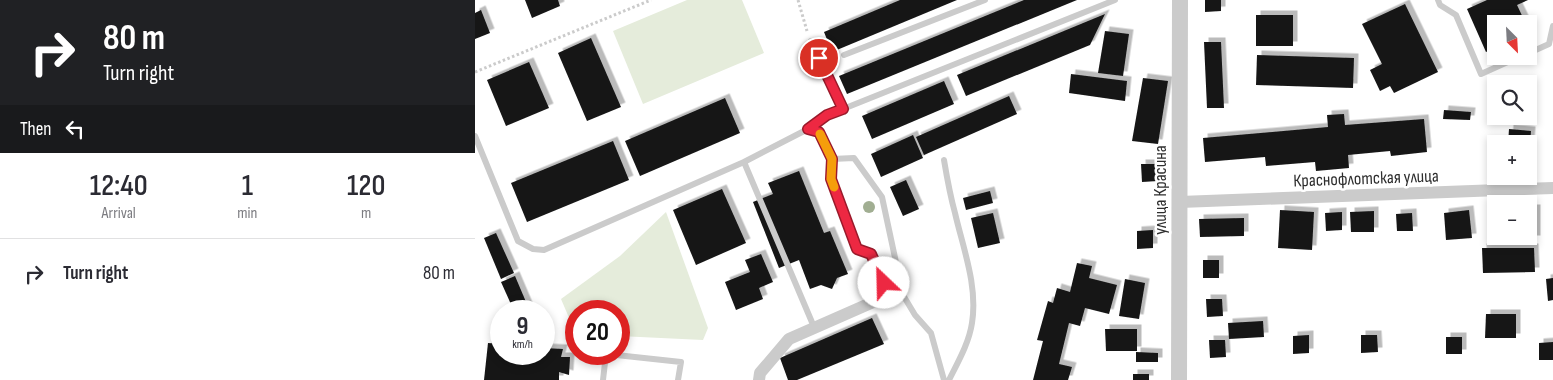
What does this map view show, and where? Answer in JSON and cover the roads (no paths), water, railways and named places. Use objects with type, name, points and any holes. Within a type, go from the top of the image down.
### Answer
[{"type":"street","name":"улица Красина","points":[[1179,380],[1180,0]]},
{"type":"street","name":"Краснофлотская улица","points":[[1180,202],[1553,188]]},
{"type":"street","points":[[759,380],[760,373],[789,339],[880,299]]},
{"type":"lane","points":[[845,55],[985,0]]},
{"type":"lane","points":[[475,136],[518,241],[533,249],[544,250],[744,162],[808,129],[827,115],[1115,0]]},
{"type":"lane","points":[[1438,0],[1440,5],[1456,15],[1481,74],[1501,65]]},
{"type":"lane","points":[[1537,49],[1549,44],[1553,26]]},
{"type":"lane","points":[[811,42],[843,109]]},
{"type":"lane","points":[[808,129],[819,132],[832,159],[831,179],[857,249],[871,254],[884,283],[880,299]]},
{"type":"lane","points":[[832,159],[854,158],[882,196],[903,295],[915,315],[931,333],[944,380]]},
{"type":"lane","points":[[943,160],[955,214],[965,246],[973,301],[972,323],[965,347],[949,380]]},
{"type":"lane","points":[[744,162],[814,327]]},
{"type":"lane","points":[[630,356],[681,362],[678,380]]},
{"type":"lane","points":[[603,380],[605,365]]}]
